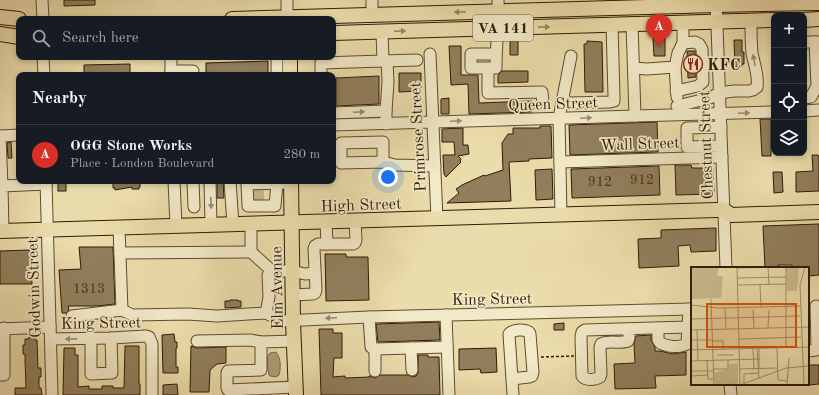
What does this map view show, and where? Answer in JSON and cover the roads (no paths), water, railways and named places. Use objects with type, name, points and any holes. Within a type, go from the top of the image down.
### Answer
[{"type":"main road","name":"VA 141","points":[[336,16],[499,6],[716,2],[819,3]]},
{"type":"main road","points":[[0,17],[16,19]]},
{"type":"main road","points":[[807,20],[819,19]]},
{"type":"main road","name":"VA 141","points":[[336,33],[771,20]]},
{"type":"main road","points":[[0,34],[16,36]]},
{"type":"main road","points":[[290,60],[290,72]]},
{"type":"main road","name":"Elm Avenue","points":[[291,184],[293,321],[296,391]]},
{"type":"main road","name":"High Street","points":[[1,231],[724,210],[731,205],[819,202]]},
{"type":"main road","name":"High Street","points":[[724,210],[731,215],[819,212]]},
{"type":"street","points":[[42,0],[43,16]]},
{"type":"street","points":[[287,0],[287,16]]},
{"type":"street","points":[[372,0],[372,15]]},
{"type":"street","name":"Chestnut Street","points":[[716,2],[726,267]]},
{"type":"street","points":[[496,54],[471,54],[471,68],[496,68],[496,54],[496,38],[499,6]]},
{"type":"street","points":[[683,23],[683,43],[674,68],[678,110],[719,93],[749,91],[754,90],[757,87],[758,80],[754,66],[751,44],[751,21]]},
{"type":"street","points":[[632,24],[636,116]]},
{"type":"street","points":[[562,101],[570,103],[614,101],[612,25]]},
{"type":"street","points":[[382,32],[388,82],[386,124]]},
{"type":"street","points":[[676,91],[698,86],[703,82],[702,48],[700,44],[695,42],[683,43]]},
{"type":"street","points":[[807,98],[811,97],[817,86],[818,75],[813,42]]},
{"type":"street","name":"Primrose Street","points":[[430,54],[437,219]]},
{"type":"street","points":[[561,215],[559,118],[571,56]]},
{"type":"street","points":[[44,60],[44,72]]},
{"type":"street","points":[[171,60],[171,72]]},
{"type":"street","points":[[276,60],[277,72]]},
{"type":"street","points":[[321,72],[321,64],[417,60]]},
{"type":"street","points":[[488,68],[488,93],[542,92],[543,104]]},
{"type":"street","points":[[634,68],[674,68]]},
{"type":"street","points":[[178,72],[193,70]]},
{"type":"street","name":"Queen Street","points":[[336,125],[636,116],[678,110],[720,114],[771,112]]},
{"type":"street","points":[[807,111],[819,110]]},
{"type":"street","points":[[336,113],[386,111]]},
{"type":"street","points":[[721,127],[687,128],[687,147],[721,152]]},
{"type":"street","points":[[1,231],[2,186],[0,136],[16,135]]},
{"type":"street","name":"Wall Street","points":[[560,162],[721,152]]},
{"type":"street","points":[[383,162],[395,166],[435,166]]},
{"type":"street","points":[[2,186],[31,184]]},
{"type":"street","name":"Godwin Street","points":[[46,184],[52,395]]},
{"type":"street","points":[[174,184],[176,226]]},
{"type":"street","points":[[193,184],[194,207]]},
{"type":"street","points":[[210,184],[211,225]]},
{"type":"street","points":[[230,184],[232,225]]},
{"type":"street","points":[[269,184],[258,187],[247,184],[248,206],[275,206],[277,184]]},
{"type":"street","points":[[251,252],[260,205]]},
{"type":"street","points":[[293,295],[315,293],[315,246],[318,244],[355,243],[355,221]]},
{"type":"street","points":[[326,222],[327,244]]},
{"type":"street","points":[[119,228],[122,310]]},
{"type":"street","points":[[120,253],[251,252],[272,271],[292,271],[305,274],[315,273]]},
{"type":"street","points":[[72,316],[122,310],[132,315],[188,314],[218,316],[266,313],[269,297],[268,274],[272,271]]},
{"type":"street","points":[[809,351],[816,350],[818,347],[812,327],[814,306]]},
{"type":"street","points":[[658,328],[658,340],[660,343],[667,346],[684,346],[687,344],[690,309]]},
{"type":"street","name":"King Street","points":[[266,313],[282,321],[293,321],[307,319],[369,317],[690,309]]},
{"type":"street","points":[[446,315],[449,395]]},
{"type":"street","points":[[369,317],[371,347],[375,349],[447,347]]},
{"type":"street","name":"King Street","points":[[2,328],[50,327]]},
{"type":"street","points":[[629,329],[628,341],[605,342],[601,344],[600,377],[598,379],[584,378],[582,376],[581,337],[582,332],[585,330],[688,327]]},
{"type":"street","points":[[0,375],[4,375],[2,328]]},
{"type":"street","points":[[512,379],[529,378],[532,376],[530,334],[526,330],[511,332],[509,334],[513,395]]},
{"type":"street","name":"King Street","points":[[51,339],[149,337],[152,344],[152,395]]},
{"type":"street","points":[[91,338],[91,374],[112,373],[111,338]]},
{"type":"street","points":[[197,341],[294,341]]},
{"type":"street","points":[[261,342],[261,388]]},
{"type":"street","points":[[411,348],[412,370]]},
{"type":"street","points":[[375,349],[375,371]]},
{"type":"street","points":[[261,370],[228,371],[228,390],[261,388],[296,391]]},
{"type":"tunnel","points":[[258,190],[259,202]]},
{"type":"place","name":"OGG Stone Works","points":[[659,47]]},
{"type":"place","name":"KFC","points":[[693,64]]}]
